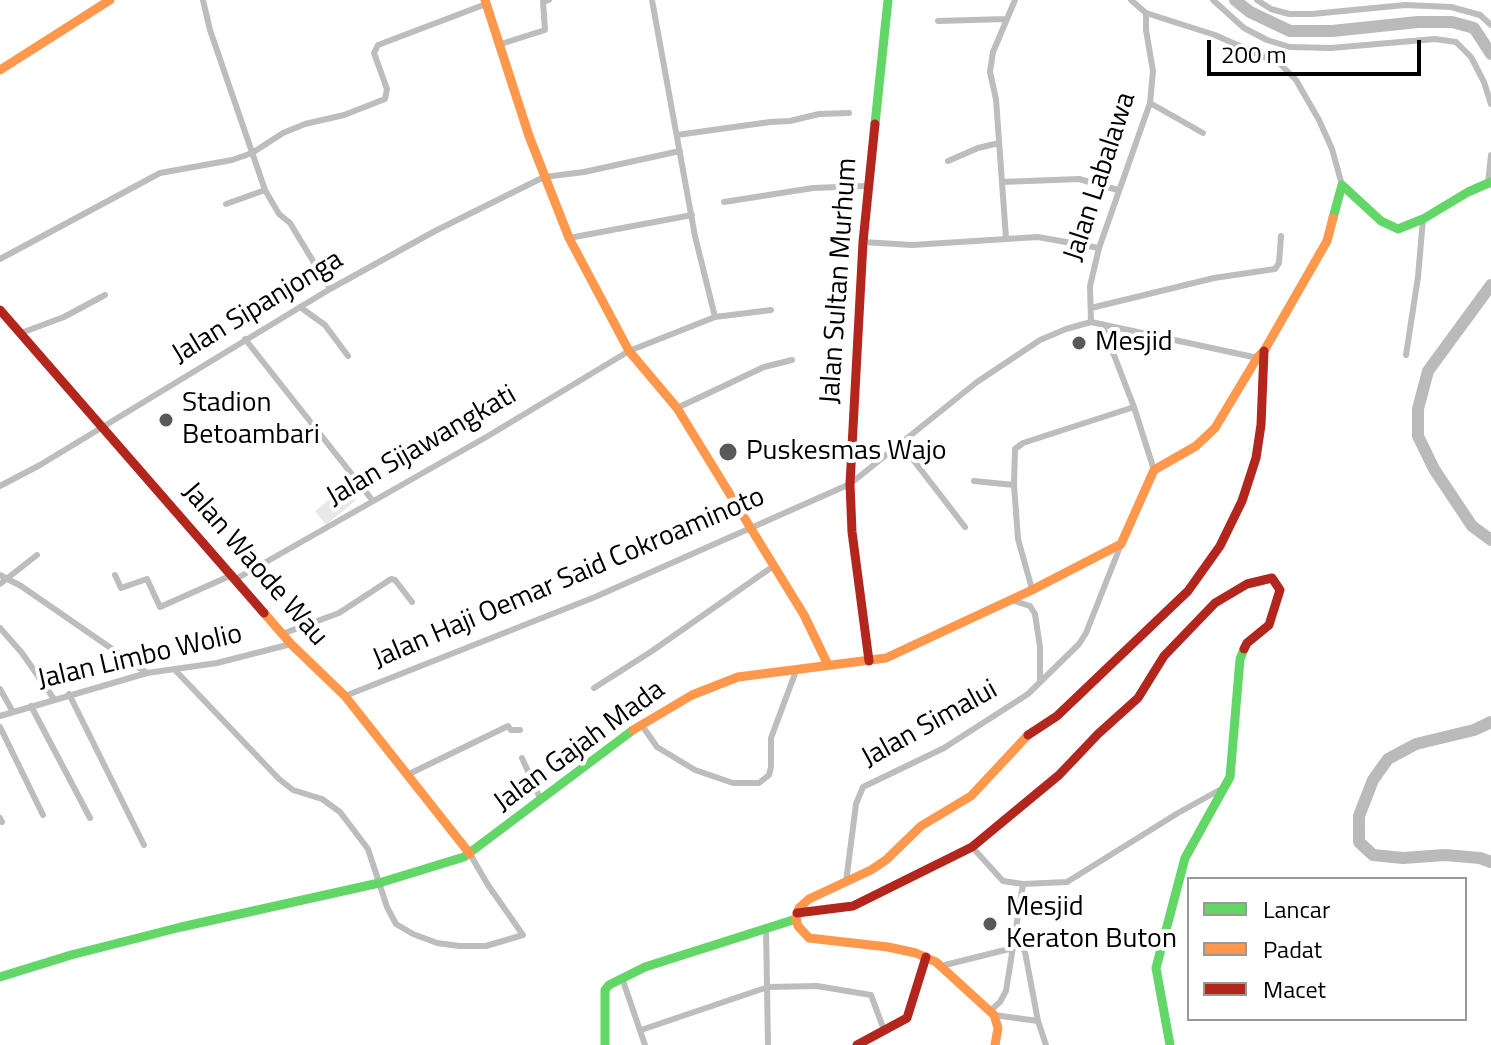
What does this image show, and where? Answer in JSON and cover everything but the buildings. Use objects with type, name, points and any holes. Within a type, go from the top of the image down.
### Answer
[{"type":"main road","name":"Jalan Sultan Murhum","points":[[869,661],[852,532],[850,484],[863,242],[888,0]]},
{"type":"main road","points":[[0,63],[103,1]]},
{"type":"main road","points":[[0,70],[103,1]]},
{"type":"main road","points":[[486,2],[544,177],[569,238],[629,351],[677,408],[804,615],[828,665]]},
{"type":"main road","points":[[1121,544],[1154,470],[1196,446],[1215,428],[1262,356],[1327,241],[1342,185],[1381,221],[1392,227],[1406,227],[1490,182]]},
{"type":"main road","name":"Jalan Waode Wau","points":[[0,310],[282,634],[345,696],[470,854]]},
{"type":"main road","points":[[995,1045],[998,1028],[992,1013],[941,966],[926,957],[888,947],[809,938],[801,931],[797,916],[805,901],[871,870],[921,826],[971,796],[1026,736],[1057,716],[1188,591],[1220,546],[1242,501],[1256,458],[1261,425],[1262,356]]},
{"type":"main road","name":"Jalan Gajah Mada","points":[[0,977],[170,930],[379,883],[470,854],[665,709],[738,677],[869,661],[903,652],[1121,544]]},
{"type":"main road","points":[[605,1045],[605,990],[609,985],[645,967],[713,947],[797,916],[853,906],[972,847],[1059,775],[1138,698],[1164,656],[1215,603],[1247,584],[1272,578],[1280,590],[1269,625],[1242,649],[1230,777],[1185,858],[1156,968],[1170,1045]]},
{"type":"main road","points":[[857,1045],[907,1018],[926,957]]},
{"type":"street","points":[[203,0],[210,30],[265,190],[279,214],[290,223],[330,289]]},
{"type":"street","points":[[501,44],[544,30],[543,2],[549,0]]},
{"type":"street","points":[[652,0],[692,215],[715,317]]},
{"type":"street","points":[[1006,238],[996,99],[990,72],[993,52],[1015,0]]},
{"type":"street","points":[[1131,0],[1146,13],[1215,35],[1280,64],[1296,80],[1319,120],[1332,149],[1342,185]]},
{"type":"street","points":[[1213,0],[1244,28],[1290,47],[1331,48],[1435,39],[1456,42],[1471,57],[1491,104]]},
{"type":"street","points":[[1257,0],[1271,9],[1289,14],[1321,14],[1405,5],[1451,7],[1480,15],[1491,25]]},
{"type":"street","points":[[0,259],[160,173],[232,160],[252,153],[283,133],[305,124],[344,115],[385,99],[387,89],[375,58],[376,47],[486,2]]},
{"type":"street","name":"Jalan Labalawa","points":[[1091,322],[1090,286],[1099,248],[1150,103],[1153,71],[1146,13]]},
{"type":"street","points":[[938,21],[1006,19]]},
{"type":"street","points":[[1150,103],[1203,133]]},
{"type":"street","points":[[677,135],[790,121],[819,114],[849,113]]},
{"type":"street","points":[[948,161],[999,143]]},
{"type":"street","name":"Jalan Sipanjonga","points":[[0,486],[330,289],[435,231],[544,177],[584,172],[680,151]]},
{"type":"street","points":[[1490,182],[1491,155]]},
{"type":"street","points":[[1002,182],[1079,179],[1118,190]]},
{"type":"street","points":[[724,202],[813,188],[868,186]]},
{"type":"street","points":[[226,204],[265,190]]},
{"type":"street","points":[[569,238],[692,215]]},
{"type":"street","points":[[1406,355],[1423,219]]},
{"type":"street","points":[[1091,308],[1214,278],[1258,274],[1275,269],[1279,263],[1281,236]]},
{"type":"street","points":[[863,242],[912,245],[1038,237],[1099,248]]},
{"type":"street","points":[[21,333],[64,317],[105,295]]},
{"type":"street","points":[[300,307],[325,325],[348,356]]},
{"type":"street","name":"Jalan Sijawangkati","points":[[115,575],[121,588],[147,579],[160,607],[234,577],[373,501],[629,351],[715,317],[771,310]]},
{"type":"street","points":[[1091,322],[1262,356]]},
{"type":"street","name":"Jalan Haji Oemar Said Cokroaminoto","points":[[345,696],[595,597],[850,484],[977,382],[1040,340],[1091,322]]},
{"type":"street","points":[[1102,324],[1154,470]]},
{"type":"street","points":[[245,339],[373,501]]},
{"type":"street","points":[[677,408],[764,367],[792,360]]},
{"type":"street","points":[[1032,590],[1018,539],[1014,485],[1018,446],[1134,407]]},
{"type":"street","points":[[901,444],[965,527]]},
{"type":"street","points":[[974,481],[1014,485]]},
{"type":"street","name":"Jalan Simalui","points":[[846,882],[856,804],[863,787],[944,748],[1012,706],[1040,681],[1079,644],[1086,633],[1121,544]]},
{"type":"street","points":[[0,584],[37,555]]},
{"type":"street","points":[[594,688],[772,567]]},
{"type":"street","points":[[0,575],[147,673]]},
{"type":"street","points":[[282,634],[339,613],[391,579],[412,602]]},
{"type":"street","points":[[1010,600],[1030,606],[1035,614],[1040,647],[1040,681]]},
{"type":"street","points":[[0,628],[54,699]]},
{"type":"street","name":"Jalan Limbo Wolio","points":[[0,716],[147,673],[217,663],[291,644]]},
{"type":"street","points":[[641,724],[657,747],[695,770],[733,783],[759,783],[769,775],[771,738],[796,669]]},
{"type":"street","points":[[175,670],[279,779],[293,790],[322,799],[333,806],[361,839],[396,924],[437,943],[486,946],[523,935],[470,854]]},
{"type":"street","points":[[0,689],[13,712]]},
{"type":"street","points":[[69,694],[144,845]]},
{"type":"street","points":[[31,706],[90,818]]},
{"type":"street","points":[[409,774],[508,726],[512,730],[520,730]]},
{"type":"street","points":[[0,727],[43,815]]},
{"type":"street","points":[[522,758],[541,800]]},
{"type":"street","points":[[972,847],[1003,881],[1023,884],[1067,882],[1226,787]]},
{"type":"street","points":[[1023,884],[1006,991],[992,1013],[1038,1021]]},
{"type":"street","points":[[766,927],[768,1045]]},
{"type":"street","points":[[1014,937],[1025,952],[1038,1021],[1046,1045]]},
{"type":"street","points":[[941,966],[1013,948]]},
{"type":"street","points":[[622,978],[645,1045]]},
{"type":"street","points":[[641,1030],[768,987],[817,986],[868,993],[884,1030]]},
{"type":"shaded area","points":[[345,487],[356,500],[326,525],[315,511]]},
{"type":"waterway","points":[[1235,0],[1250,12],[1290,31],[1452,22],[1474,28],[1491,54]]},
{"type":"waterway","points":[[1491,285],[1428,371],[1418,409],[1418,436],[1434,469],[1472,526],[1491,540]]},
{"type":"waterway","points":[[1491,722],[1474,730],[1416,744],[1388,759],[1373,780],[1359,816],[1359,842],[1373,855],[1403,858],[1445,855],[1491,862]]},
{"type":"traffic: fast","points":[[875,124],[888,0]]},
{"type":"traffic: fast","points":[[1333,218],[1342,185],[1381,221],[1398,229],[1491,182]]},
{"type":"traffic: fast","points":[[1170,1045],[1156,968],[1185,858],[1230,777],[1240,659],[1244,649]]},
{"type":"traffic: fast","points":[[0,977],[181,927],[379,883],[464,857],[633,730]]},
{"type":"traffic: fast","points":[[605,1045],[605,990],[609,985],[645,967],[796,919]]},
{"type":"traffic: slow","points":[[0,70],[110,0]]},
{"type":"traffic: slow","points":[[485,0],[529,136],[569,238],[629,351],[677,408],[804,615],[828,665]]},
{"type":"traffic: slow","points":[[1121,544],[1154,470],[1196,446],[1215,428],[1264,351],[1327,241],[1333,218]]},
{"type":"traffic: slow","points":[[633,730],[692,695],[738,677],[886,658],[1032,590],[1121,544]]},
{"type":"traffic: slow","points":[[264,613],[345,696],[470,854]]},
{"type":"traffic: slow","points":[[995,1045],[998,1028],[994,1015],[936,962],[916,953],[888,947],[809,938],[796,919],[799,908],[809,899],[871,870],[886,860],[921,826],[971,796],[1028,735]]},
{"type":"traffic: jam","points":[[869,661],[852,532],[850,484],[863,242],[875,124]]},
{"type":"traffic: jam","points":[[0,310],[264,613]]},
{"type":"traffic: jam","points":[[1028,735],[1057,716],[1188,591],[1220,546],[1242,501],[1256,458],[1261,425],[1264,351]]},
{"type":"traffic: jam","points":[[797,913],[853,906],[972,847],[1059,775],[1138,698],[1164,656],[1215,603],[1247,584],[1272,578],[1280,590],[1269,625],[1244,649]]},
{"type":"traffic: jam","points":[[857,1045],[907,1018],[926,957]]},
{"type":"place","name":"Mesjid","points":[[1079,343]]},
{"type":"place","name":"Stadion Betoambari","points":[[166,420]]},
{"type":"place","name":"Puskesmas Wajo","points":[[728,452]]},
{"type":"place","name":"Mesjid Keraton Buton","points":[[990,924]]}]
